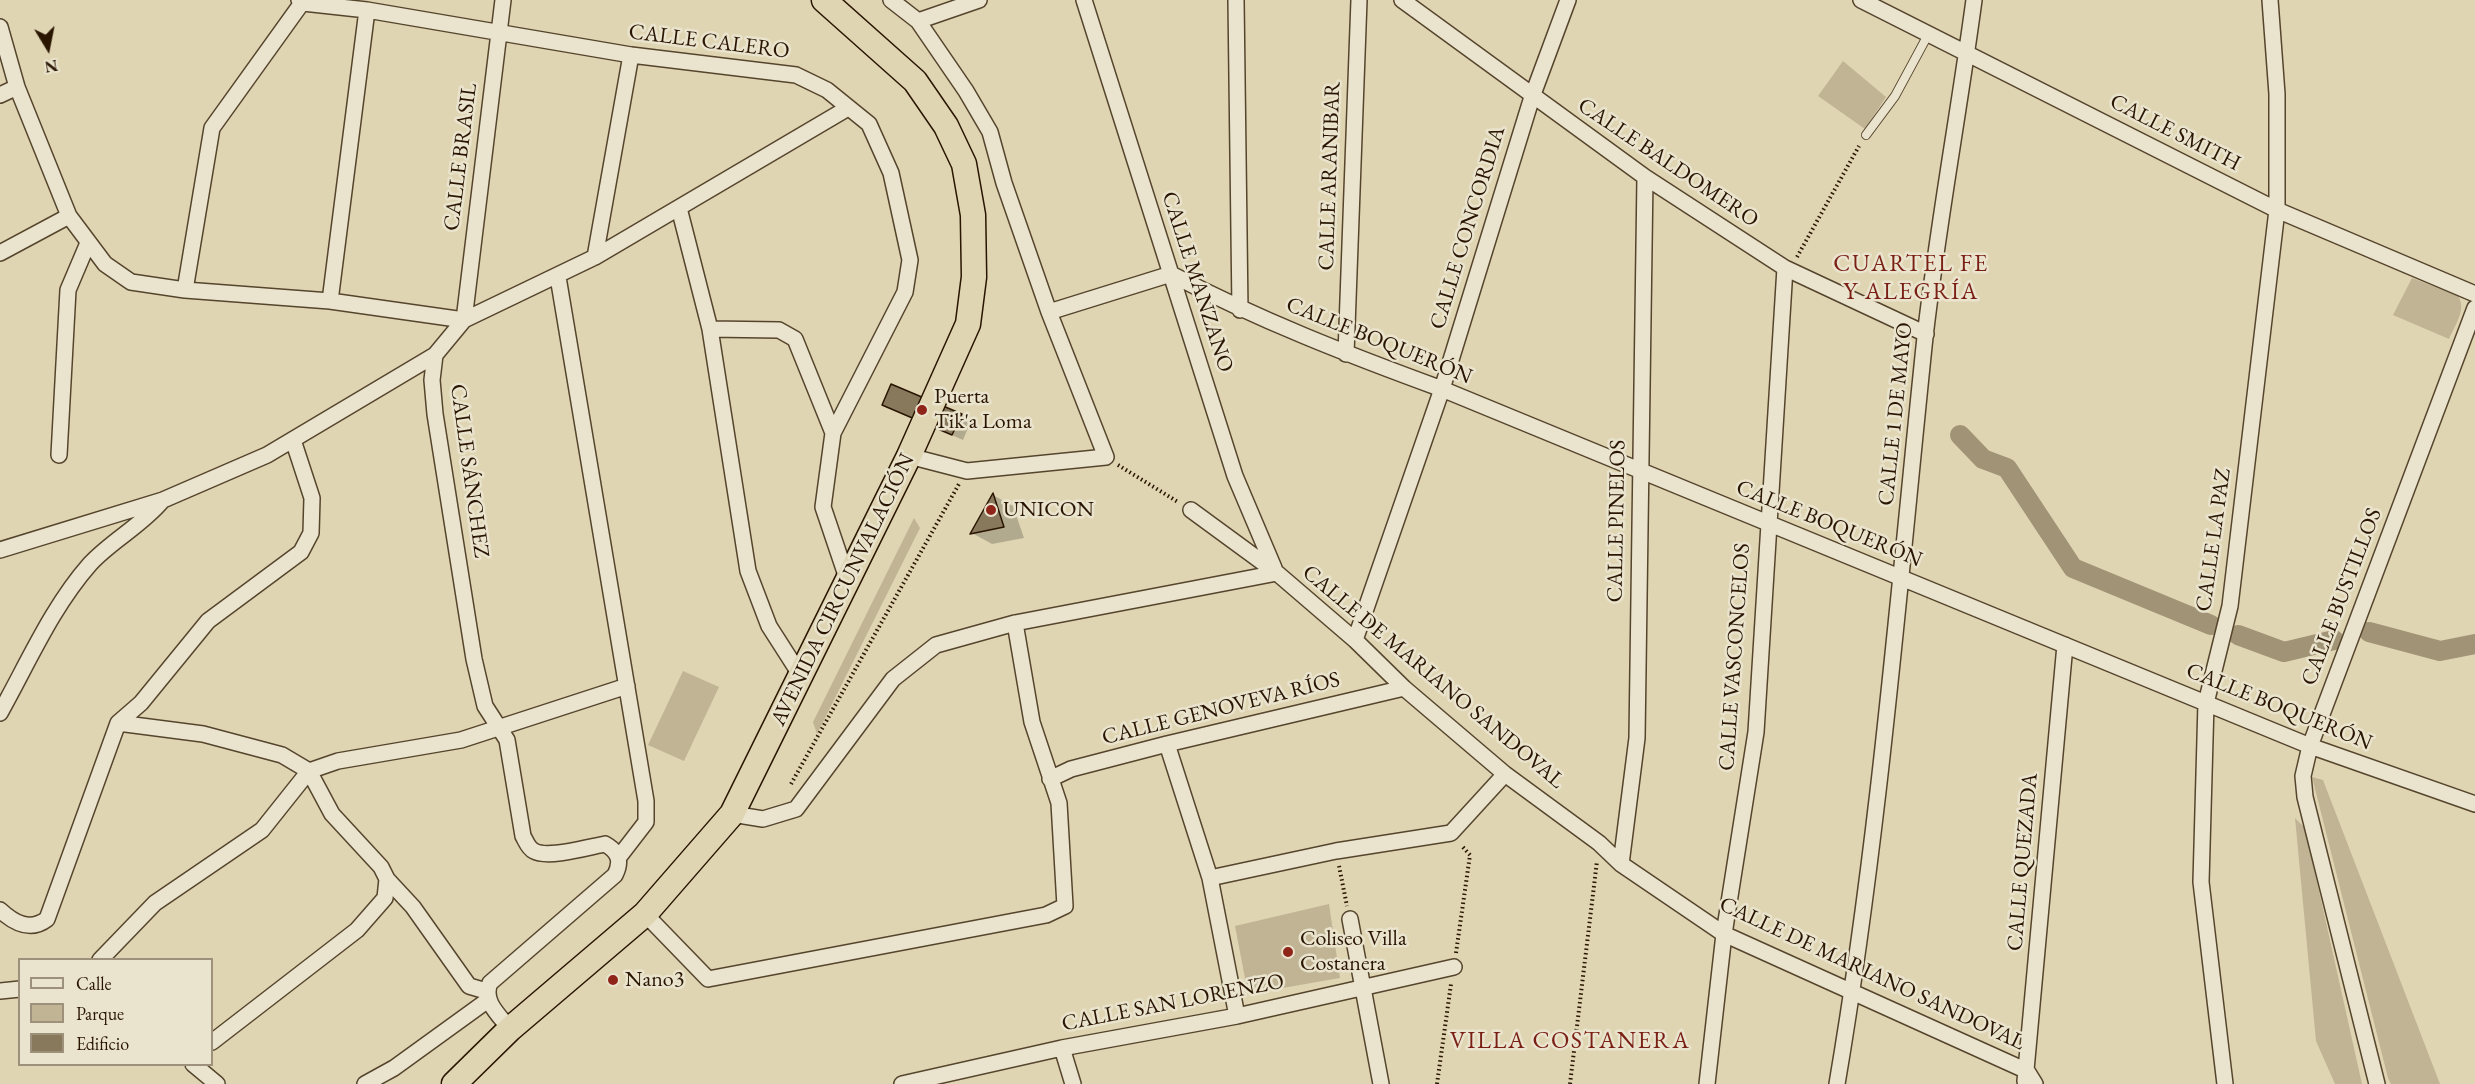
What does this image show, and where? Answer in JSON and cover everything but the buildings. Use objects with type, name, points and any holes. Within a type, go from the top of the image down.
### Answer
[{"type":"highway","name":"AVENIDA CIRCUNVALACIÓN","points":[[463,1081],[510,1029],[645,914],[732,814],[909,456],[968,324],[974,277],[973,215],[964,164],[946,126],[915,81],[824,0]]},
{"type":"street","name":"CALLE BRASIL","points":[[464,320],[503,0]]},
{"type":"street","points":[[891,0],[918,21],[966,91],[990,132],[1004,183],[1049,312],[1106,457],[967,471],[909,456]]},
{"type":"street","points":[[918,21],[980,0]]},
{"type":"street","name":"CALLE MANZANO","points":[[1084,0],[1235,476],[1266,555],[1276,573]]},
{"type":"street","points":[[1236,0],[1240,310]]},
{"type":"street","name":"CALLE ARANIBAR","points":[[1346,354],[1359,0]]},
{"type":"street","name":"CALLE BALDOMERO","points":[[1402,0],[1532,97],[1645,177],[1787,269],[1926,334]]},
{"type":"street","name":"CALLE CONCORDIA","points":[[1355,640],[1442,389],[1532,97],[1568,0]]},
{"type":"street","name":"CALLE SMITH","points":[[1862,0],[2277,210],[2475,294]]},
{"type":"street","name":"CALLE 1 DE MAYO","points":[[1838,1084],[1853,993],[1902,578],[1926,334],[1974,0]]},
{"type":"street","name":"CALLE LA PAZ","points":[[2225,1084],[2201,882],[2206,703],[2230,606],[2277,210],[2277,94],[2270,0]]},
{"type":"street","name":"CALLE CALERO","points":[[302,1],[631,55],[796,75],[827,90],[868,124],[891,173],[910,260],[905,292],[833,433],[823,507],[848,581]]},
{"type":"street","points":[[186,290],[212,128],[302,1]]},
{"type":"street","points":[[330,301],[367,10]]},
{"type":"street","points":[[1,35],[17,87],[69,216],[105,264],[131,282],[186,290],[330,301],[464,320],[595,258],[848,108]]},
{"type":"street","points":[[595,258],[631,55]]},
{"type":"street","points":[[0,95],[17,87]]},
{"type":"street","name":"CALLE PINELOS","points":[[1621,864],[1637,738],[1645,177]]},
{"type":"street","points":[[679,208],[711,329],[748,571],[769,626],[801,676]]},
{"type":"street","points":[[0,252],[69,216]]},
{"type":"street","points":[[59,455],[68,290],[88,243]]},
{"type":"street","name":"CALLE VASCONCELOS","points":[[1707,1084],[1724,934],[1756,732],[1767,523],[1787,269]]},
{"type":"street","points":[[1049,312],[1171,274]]},
{"type":"street","name":"CALLE BOQUERÓN","points":[[1171,274],[1240,310],[1346,354],[1442,389],[1639,472],[2310,746],[2475,804]]},
{"type":"street","points":[[365,1084],[394,1068],[487,996],[490,983],[615,875],[620,865],[619,857],[646,822],[646,801],[558,277]]},
{"type":"street","name":"CALLE BUSTILLOS","points":[[2377,1084],[2305,797],[2303,776],[2310,746],[2475,308]]},
{"type":"street","name":"CALLE SÁNCHEZ","points":[[464,320],[435,355],[432,380],[435,414],[474,659],[485,706],[507,740],[524,836],[529,847],[536,852],[547,854],[605,844],[619,857]]},
{"type":"street","points":[[711,329],[779,330],[795,339],[833,433]]},
{"type":"street","points":[[0,550],[163,500],[267,456],[435,355]]},
{"type":"street","points":[[0,910],[25,926],[38,926],[47,919],[118,723],[141,704],[208,621],[300,552],[311,533],[312,498],[293,440]]},
{"type":"street","points":[[0,713],[60,604],[91,563],[148,518],[163,500]]},
{"type":"street","name":"CALLE DE MARIANO SANDOVAL","points":[[1191,510],[1276,573],[1355,640],[1404,688],[1505,774],[1599,843],[1621,864],[1724,934],[1853,993],[2029,1080]]},
{"type":"street","points":[[732,814],[763,819],[796,809],[893,679],[936,645],[1015,623],[1276,573]]},
{"type":"street","points":[[645,914],[708,979],[1046,915],[1065,906],[1059,803],[1032,722],[1015,623]]},
{"type":"street","name":"CALLE QUEZADA","points":[[2029,1080],[2065,645]]},
{"type":"street","points":[[102,958],[154,903],[262,830],[309,771],[338,761],[461,740],[627,686]]},
{"type":"street","name":"CALLE GENOVEVA RÍOS","points":[[1050,779],[1071,769],[1167,744],[1404,688]]},
{"type":"street","points":[[118,723],[203,734],[282,755],[309,771],[332,814],[381,867],[387,879],[413,907],[469,986],[487,996],[510,1029]]},
{"type":"street","points":[[1167,744],[1210,878],[1237,1016]]},
{"type":"street","points":[[1210,878],[1336,851],[1451,832],[1505,774]]},
{"type":"street","points":[[213,1041],[357,930],[385,898],[387,879]]},
{"type":"street","points":[[1350,919],[1381,1084]]},
{"type":"street","name":"CALLE SAN LORENZO","points":[[902,1084],[1062,1048],[1237,1016],[1454,967]]},
{"type":"street","points":[[0,991],[18,989]]},
{"type":"street","points":[[1062,1048],[1072,1084]]},
{"type":"street","points":[[194,1066],[218,1084]]},
{"type":"lane","points":[[1866,135],[1894,96],[1929,33]]},
{"type":"path","points":[[1787,269],[1866,135]]},
{"type":"path","points":[[1106,457],[1191,510]]},
{"type":"path","points":[[774,815],[967,471]]},
{"type":"path","points":[[1570,1084],[1599,843]]},
{"type":"path","points":[[1336,851],[1350,919]]},
{"type":"green space","points":[[1843,61],[1886,97],[1865,129],[1818,96]]},
{"type":"green space","points":[[2412,278],[2458,296],[2461,312],[2449,339],[2393,315]]},
{"type":"green space","points":[[914,518],[920,528],[817,734],[813,722]]},
{"type":"green space","points":[[683,671],[719,687],[684,761],[648,745]]},
{"type":"green space","points":[[2312,777],[2323,780],[2440,1084],[2391,1084],[2388,1078]]},
{"type":"green space","points":[[2295,818],[2305,828],[2362,1084],[2335,1084],[2316,1041]]},
{"type":"green space","name":"Coliseo Villa Costanera","points":[[1329,904],[1340,978],[1248,994],[1235,926]]},
{"type":"waterway","points":[[1960,435],[1983,459],[2007,468],[2073,568],[2211,625]]},
{"type":"waterway","points":[[2369,632],[2440,651],[2475,644]]},
{"type":"waterway","points":[[2238,635],[2284,652],[2334,640]]},
{"type":"place","name":"Puerta Tik'a Loma","points":[[922,410]]},
{"type":"place","name":"UNICON","points":[[991,510]]},
{"type":"place","name":"Coliseo Villa Costanera","points":[[1288,952]]},
{"type":"place","name":"Nano3","points":[[613,980]]},
{"type":"district","name":"CUARTEL FE Y ALEGRÍA","points":[[1911,278]]},
{"type":"district","name":"VILLA COSTANERA","points":[[1570,1041]]}]
